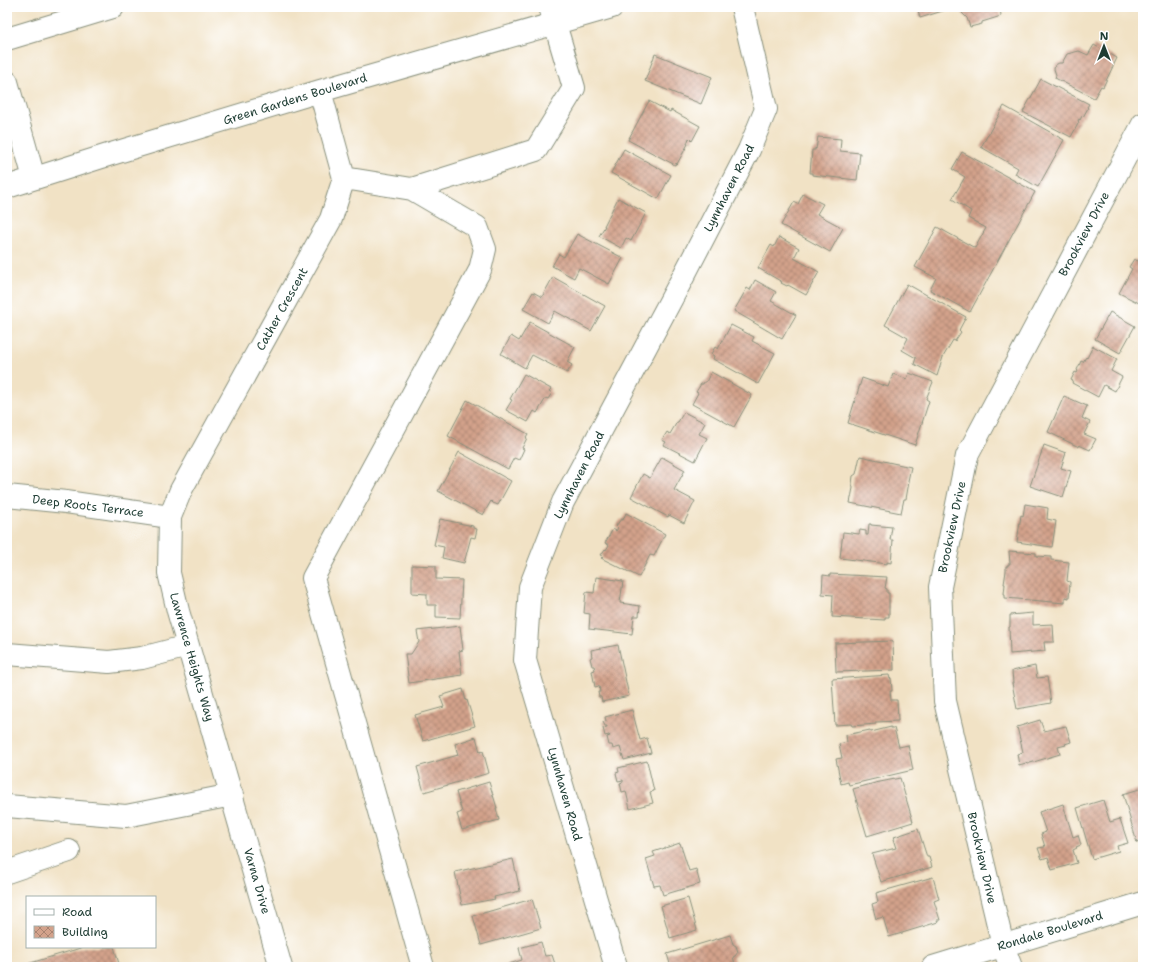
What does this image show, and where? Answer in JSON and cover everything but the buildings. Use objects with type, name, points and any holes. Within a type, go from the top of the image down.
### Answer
[{"type":"street","points":[[7,38],[113,7]]},
{"type":"street","name":"Green Gardens Boulevard","points":[[7,187],[320,91],[552,15],[585,15],[612,7]]},
{"type":"street","name":"Lynnhaven Road","points":[[616,967],[525,660],[530,587],[563,502],[749,150],[766,109],[742,7]]},
{"type":"street","points":[[412,189],[536,150],[574,88],[552,15]]},
{"type":"street","points":[[7,82],[34,178]]},
{"type":"street","points":[[320,91],[344,178],[412,189],[477,227],[485,249],[480,270],[313,578],[423,967]]},
{"type":"street","name":"Brookview Drive","points":[[1011,967],[1003,946],[945,700],[940,587],[967,456],[1143,124]]},
{"type":"street","name":"Cather Crescent","points":[[170,517],[181,490],[332,219],[344,178]]},
{"type":"street","name":"Deep Roots Terrace","points":[[7,496],[66,502],[170,517]]},
{"type":"street","name":"Lawrence Heights Way","points":[[170,517],[169,573],[188,646],[232,795]]},
{"type":"street","points":[[7,654],[109,662],[142,658],[188,646]]},
{"type":"street","points":[[7,806],[126,816],[232,795]]},
{"type":"street","name":"Varna Drive","points":[[232,795],[281,967]]},
{"type":"street","points":[[7,872],[69,851]]},
{"type":"street","name":"Rondale Boulevard","points":[[933,967],[1143,903]]}]
